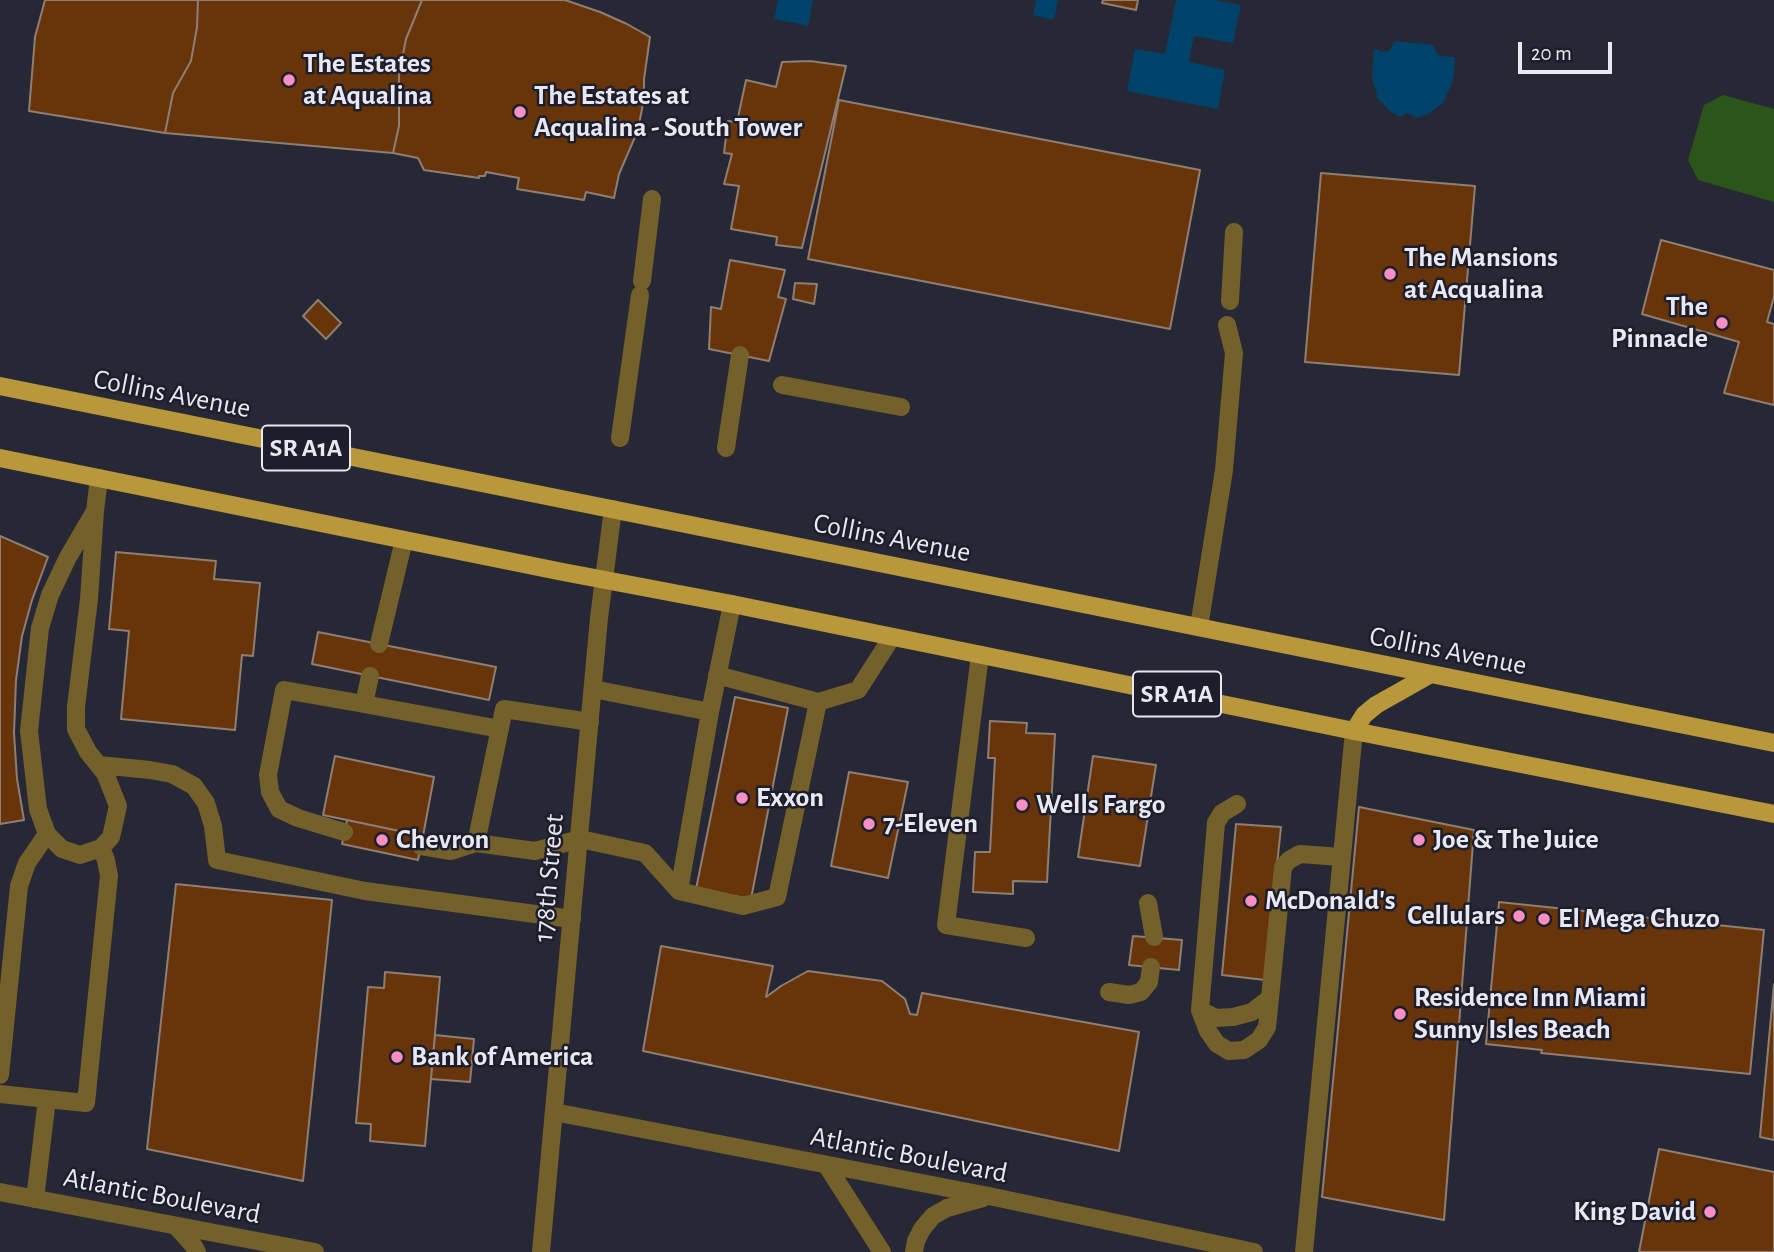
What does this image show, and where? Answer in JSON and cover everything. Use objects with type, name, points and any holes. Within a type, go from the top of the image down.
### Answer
[{"type":"main road","name":"Collins Avenue","points":[[0,386],[1774,743]]},
{"type":"main road","name":"SR A1A","points":[[0,458],[1774,814]]},
{"type":"main road","points":[[1354,731],[1364,715],[1376,705],[1431,674]]},
{"type":"street","points":[[620,438],[652,199]]},
{"type":"street","points":[[1230,301],[1234,232]]},
{"type":"street","points":[[1199,627],[1224,470],[1234,354],[1227,325]]},
{"type":"street","points":[[726,448],[740,355]]},
{"type":"street","points":[[782,385],[901,407]]},
{"type":"street","points":[[95,511],[66,559],[50,595],[40,628],[29,731],[38,809],[47,834],[62,849],[80,855],[101,848],[111,836],[118,806],[106,773],[88,752],[76,729],[99,478]]},
{"type":"street","name":"178th Street","points":[[541,1252],[603,579],[613,509]]},
{"type":"street","points":[[379,644],[404,540]]},
{"type":"street","points":[[679,891],[732,604]]},
{"type":"street","points":[[717,675],[818,702],[858,690],[891,637]]},
{"type":"street","points":[[980,655],[946,925],[1026,938]]},
{"type":"street","points":[[365,704],[370,676]]},
{"type":"street","points":[[593,689],[710,712]]},
{"type":"street","points":[[344,832],[298,818],[279,809],[270,792],[268,775],[284,690],[500,729]]},
{"type":"street","points":[[421,846],[451,851],[476,843],[535,851],[580,839],[645,853],[679,891],[743,906],[778,897],[818,702]]},
{"type":"street","points":[[476,843],[504,709],[590,722]]},
{"type":"street","points":[[1304,1252],[1354,731]]},
{"type":"street","points":[[99,765],[172,774],[194,786],[206,803],[210,815],[217,860],[365,891],[572,919]]},
{"type":"street","points":[[1237,804],[1222,813],[1216,823],[1200,1010],[1208,1031],[1217,1044],[1229,1051],[1244,1050],[1259,1040],[1267,1027],[1283,867],[1300,854],[1341,856]]},
{"type":"street","points":[[0,1075],[19,886],[27,863],[47,834]]},
{"type":"street","points":[[0,1094],[86,1103],[109,876],[101,848]]},
{"type":"street","points":[[1148,903],[1154,937]]},
{"type":"street","points":[[1110,992],[1129,995],[1140,992],[1149,982],[1151,967]]},
{"type":"street","points":[[1200,1010],[1216,1018],[1233,1017],[1252,1012],[1270,999]]},
{"type":"street","points":[[34,1199],[47,1099]]},
{"type":"street","name":"Atlantic Boulevard","points":[[554,1112],[989,1196],[1254,1252]]},
{"type":"street","points":[[827,1166],[882,1252]]},
{"type":"street","name":"Atlantic Boulevard","points":[[0,1192],[315,1252]]},
{"type":"street","points":[[914,1252],[922,1229],[933,1216],[947,1208],[989,1196]]},
{"type":"street","points":[[176,1226],[197,1252]]},
{"type":"green space","points":[[1723,95],[1774,109],[1774,202],[1698,180],[1688,160],[1704,105]]},
{"type":"water","points":[[778,0],[813,0],[808,26],[774,19]]},
{"type":"water","points":[[1036,0],[1058,0],[1054,20],[1033,15]]},
{"type":"water","points":[[1176,0],[1214,0],[1241,5],[1233,43],[1194,36],[1189,62],[1225,70],[1218,109],[1127,91],[1135,49],[1165,54]]},
{"type":"water","points":[[1395,41],[1434,45],[1440,56],[1455,57],[1452,83],[1443,103],[1428,114],[1415,118],[1407,113],[1400,117],[1378,99],[1372,79],[1374,49],[1389,51]]},
{"type":"building","points":[[45,0],[198,0],[191,61],[173,93],[165,133],[29,111],[35,37]]},
{"type":"building","name":"The Estates at Aqualina","points":[[198,0],[422,0],[406,39],[399,75],[399,126],[393,153],[165,133],[173,93],[191,61]]},
{"type":"building","name":"The Estates at Acqualina - South Tower","points":[[422,0],[565,0],[600,12],[650,37],[638,130],[619,174],[614,198],[586,192],[584,200],[517,189],[519,178],[486,172],[485,176],[479,178],[424,170],[418,158],[393,153],[399,126],[399,75],[406,39]]},
{"type":"building","points":[[1103,0],[1138,0],[1136,10],[1102,3]]},
{"type":"building","points":[[810,61],[846,66],[802,248],[776,245],[777,237],[731,229],[739,186],[724,184],[732,154],[724,153],[728,121],[737,122],[746,80],[776,87],[782,62]]},
{"type":"building","points":[[839,100],[1200,170],[1170,329],[808,259]]},
{"type":"building","name":"The Mansions at Acqualina","points":[[1321,173],[1475,186],[1459,375],[1305,362]]},
{"type":"building","name":"The Pinnacle","points":[[1661,240],[1774,270],[1774,297],[1767,322],[1774,324],[1774,405],[1724,393],[1739,342],[1642,314]]},
{"type":"building","points":[[730,260],[785,270],[778,297],[786,299],[769,361],[709,349],[711,307],[721,309]]},
{"type":"building","points":[[795,283],[817,284],[814,304],[793,299]]},
{"type":"building","points":[[318,300],[341,323],[326,339],[303,316]]},
{"type":"building","points":[[0,536],[48,557],[22,636],[16,680],[14,733],[17,779],[24,820],[0,824]]},
{"type":"building","points":[[116,552],[216,561],[214,579],[260,583],[253,656],[242,655],[235,730],[121,719],[129,631],[109,629]]},
{"type":"building","points":[[318,632],[496,667],[489,700],[312,664]]},
{"type":"building","name":"Exxon","points":[[735,697],[788,708],[751,899],[696,889]]},
{"type":"building","name":"Wells Fargo","points":[[990,721],[1027,723],[1026,733],[1055,734],[1047,882],[1013,881],[1013,894],[973,892],[975,852],[990,852],[995,758],[988,758]]},
{"type":"building","name":"Chevron","points":[[335,756],[434,777],[423,836],[323,815]]},
{"type":"building","points":[[1093,756],[1156,765],[1140,866],[1078,857]]},
{"type":"building","name":"7-Eleven","points":[[849,772],[908,782],[888,878],[831,866]]},
{"type":"building","name":"Residence Inn Miami Sunny Isles Beach","points":[[1359,807],[1474,830],[1444,1220],[1322,1197]]},
{"type":"building","name":"Chevron","points":[[347,820],[423,836],[418,860],[342,844]]},
{"type":"building","name":"McDonald's","points":[[1236,824],[1281,827],[1265,980],[1222,975]]},
{"type":"building","points":[[176,884],[332,900],[303,1181],[147,1149]]},
{"type":"building","points":[[1499,902],[1764,930],[1750,1074],[1541,1053],[1542,1050],[1486,1044]]},
{"type":"building","points":[[1133,936],[1182,940],[1179,970],[1129,965]]},
{"type":"building","points":[[661,946],[773,966],[766,997],[808,971],[882,981],[905,999],[910,1014],[917,1015],[922,993],[1139,1032],[1119,1151],[643,1051]]},
{"type":"building","name":"Bank of America","points":[[385,972],[440,977],[425,1146],[370,1141],[371,1124],[356,1123],[368,987],[384,988]]},
{"type":"building","points":[[1774,984],[1774,1140],[1760,1137]]},
{"type":"building","points":[[435,1035],[474,1039],[470,1082],[431,1079]]},
{"type":"building","name":"King David","points":[[1659,1149],[1774,1172],[1774,1252],[1639,1252]]},
{"type":"place","name":"The Estates at Aqualina","points":[[289,80]]},
{"type":"place","name":"The Estates at Acqualina - South Tower","points":[[520,112]]},
{"type":"place","name":"The Mansions at Acqualina","points":[[1390,274]]},
{"type":"place","name":"The Pinnacle","points":[[1722,323]]},
{"type":"place","name":"Exxon","points":[[742,798]]},
{"type":"place","name":"Wells Fargo","points":[[1022,805]]},
{"type":"place","name":"7-Eleven","points":[[869,824]]},
{"type":"place","name":"Chevron","points":[[382,840]]},
{"type":"place","name":"Joe & The Juice","points":[[1419,840]]},
{"type":"place","name":"McDonald's","points":[[1251,901]]},
{"type":"place","name":"Cellulars","points":[[1519,916]]},
{"type":"place","name":"El Mega Chuzo","points":[[1544,919]]},
{"type":"place","name":"Residence Inn Miami Sunny Isles Beach","points":[[1400,1014]]},
{"type":"place","name":"Bank of America","points":[[397,1057]]},
{"type":"place","name":"King David","points":[[1710,1212]]}]
